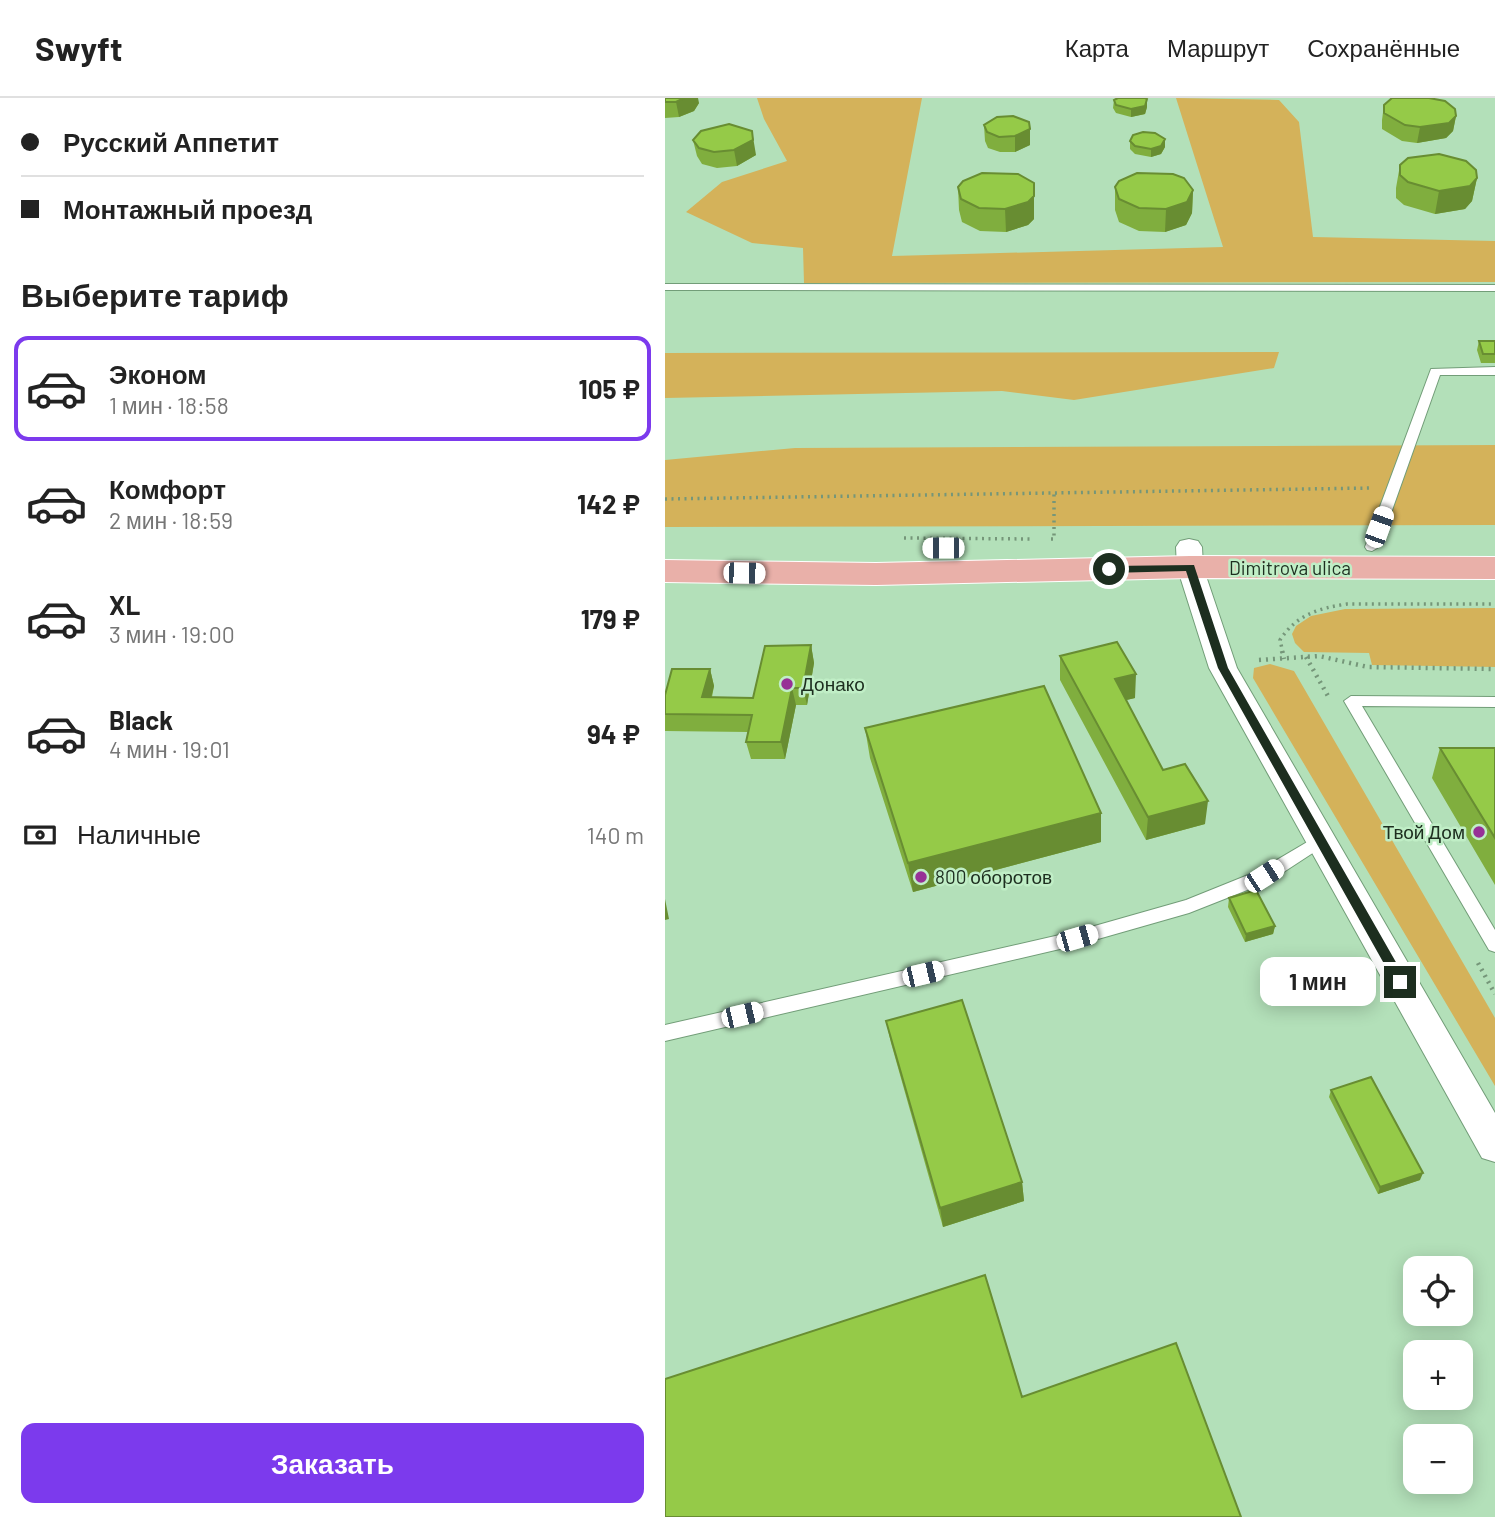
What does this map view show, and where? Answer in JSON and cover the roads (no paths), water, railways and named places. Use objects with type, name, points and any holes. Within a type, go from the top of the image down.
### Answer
[{"type":"main road","name":"Dimitrova ulica","points":[[665,571],[876,575],[1372,547],[1495,547]]},
{"type":"main road","name":"Dimitrova ulica","points":[[665,548],[1190,557],[1495,568]]},
{"type":"street","points":[[1190,557],[1223,668],[1319,841],[1495,1146]]},
{"type":"lane","points":[[665,288],[1495,288]]},
{"type":"lane","points":[[1372,547],[1434,371],[1495,371]]},
{"type":"lane","points":[[1495,702],[1351,701],[1495,945]]},
{"type":"lane","points":[[665,1033],[1077,938],[1189,906],[1264,876],[1319,841]]},
{"type":"place","name":"Донако","points":[[787,684]]},
{"type":"place","name":"Твой Дом","points":[[1479,832]]},
{"type":"place","name":"800 оборотов","points":[[921,877]]}]
